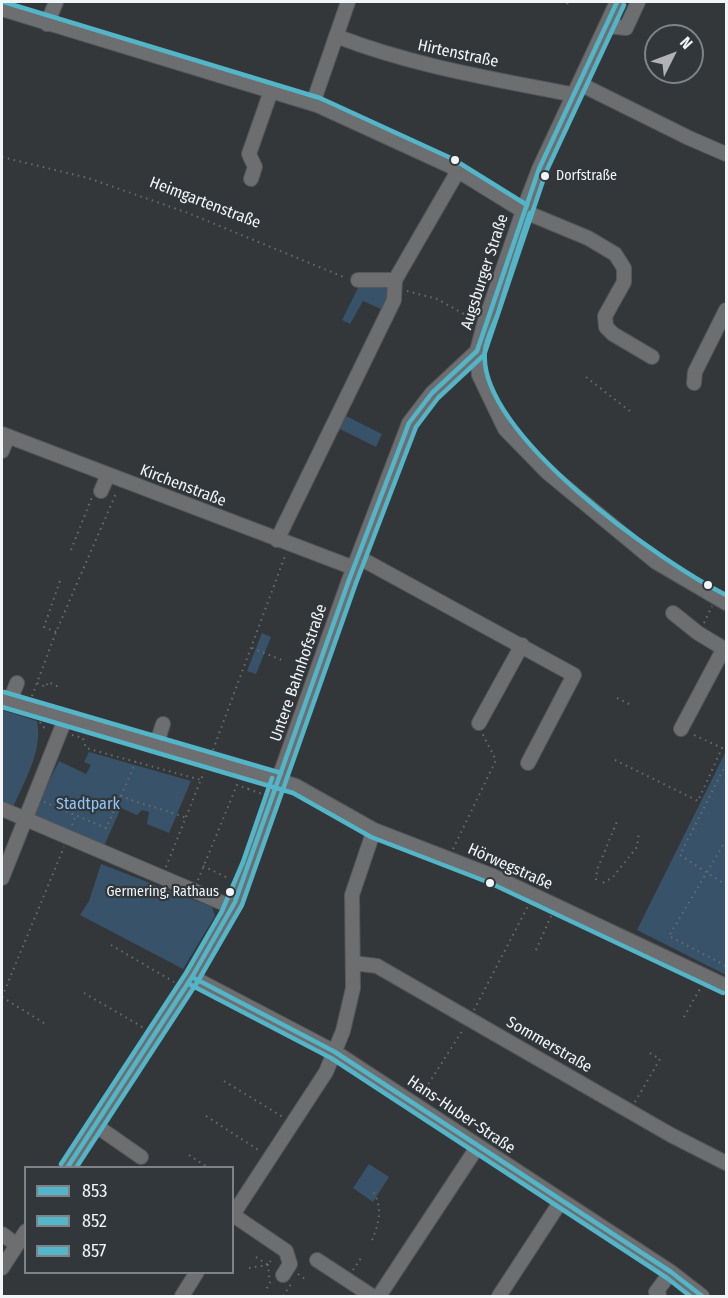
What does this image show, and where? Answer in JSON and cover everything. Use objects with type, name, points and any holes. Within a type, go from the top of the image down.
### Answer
[{"type":"street","points":[[48,24],[56,2]]},
{"type":"street","points":[[314,104],[348,2]]},
{"type":"street","name":"Augsburger Straße","points":[[617,2],[539,169],[523,211],[484,324],[477,351],[479,375],[505,429],[572,495],[656,562],[721,601]]},
{"type":"street","points":[[607,26],[626,28],[638,2]]},
{"type":"street","points":[[2,9],[314,104],[458,171],[523,211],[588,238],[615,254],[624,268],[624,282],[606,316],[606,327],[652,357]]},
{"type":"street","name":"Hirtenstraße","points":[[336,36],[381,53],[422,64],[578,89],[726,153]]},
{"type":"street","points":[[250,179],[255,167],[249,154],[271,91]]},
{"type":"street","points":[[283,542],[396,285],[458,171]]},
{"type":"street","points":[[358,280],[396,285]]},
{"type":"street","points":[[694,383],[694,372],[726,310]]},
{"type":"street","name":"Untere Bahnhofstraße","points":[[69,1166],[188,982],[232,907],[356,562],[409,423],[432,393],[477,351]]},
{"type":"street","points":[[2,451],[5,435]]},
{"type":"street","name":"Kirchenstraße","points":[[5,435],[90,474],[108,475],[283,542],[356,562],[522,645],[574,675],[528,763]]},
{"type":"street","points":[[97,493],[108,475]]},
{"type":"street","points":[[672,613],[698,633],[725,649],[681,729]]},
{"type":"street","points":[[481,728],[522,645]]},
{"type":"street","points":[[6,700],[17,683]]},
{"type":"street","name":"Hörwegstraße","points":[[6,700],[157,743],[302,788],[374,830],[448,858],[556,905],[726,987]]},
{"type":"street","points":[[2,878],[66,717]]},
{"type":"street","points":[[157,743],[163,724]]},
{"type":"street","points":[[2,809],[68,838],[115,853],[162,877],[232,907]]},
{"type":"street","points":[[234,1214],[326,1072],[335,1052],[350,1006],[353,963],[352,895],[374,830]]},
{"type":"street","name":"Sommerstraße","points":[[353,963],[377,966],[630,1111],[726,1163]]},
{"type":"street","name":"Hans-Huber-Straße","points":[[188,982],[335,1052],[671,1272],[702,1296]]},
{"type":"street","points":[[95,1125],[141,1157]]},
{"type":"street","points":[[379,1296],[478,1146]]},
{"type":"street","points":[[499,1296],[561,1201]]},
{"type":"street","points":[[234,1217],[286,1251],[290,1264],[283,1275]]},
{"type":"street","points":[[2,1234],[22,1240],[2,1268]]},
{"type":"street","points":[[317,1260],[372,1296]]},
{"type":"street","points":[[659,1294],[656,1292],[671,1272]]},
{"type":"street","points":[[182,1296],[196,1274]]},
{"type":"path","name":"Heimgartenstraße","points":[[2,157],[87,178],[177,209],[240,232],[296,259],[358,280]]},
{"type":"path","points":[[396,285],[437,299],[484,324]]},
{"type":"path","points":[[586,377],[631,412]]},
{"type":"path","points":[[28,706],[56,632],[122,480]]},
{"type":"path","points":[[71,550],[97,493]]},
{"type":"path","points":[[162,877],[252,648],[283,542]]},
{"type":"path","points":[[56,632],[44,627],[61,578]]},
{"type":"path","points":[[698,633],[721,601]]},
{"type":"path","points":[[252,648],[284,661]]},
{"type":"path","points":[[37,683],[46,687],[48,682],[57,686],[59,683]]},
{"type":"path","points":[[617,698],[629,704]]},
{"type":"path","points":[[448,858],[496,760],[481,728]]},
{"type":"path","points":[[615,760],[698,801],[722,748],[681,729]]},
{"type":"path","points":[[61,732],[83,738],[86,748],[201,780]]},
{"type":"path","points":[[34,797],[106,828],[136,761]]},
{"type":"path","points":[[726,764],[680,855],[726,885]]},
{"type":"path","points":[[195,887],[237,785],[248,789],[253,773]]},
{"type":"path","points":[[121,796],[151,809],[168,811],[186,818]]},
{"type":"path","points":[[596,880],[597,870],[618,819]]},
{"type":"path","points":[[603,883],[613,877],[637,847],[639,832]]},
{"type":"path","points":[[47,1025],[2,997],[68,838]]},
{"type":"path","points":[[726,840],[669,936],[726,966]]},
{"type":"path","points":[[203,866],[231,879],[229,884]]},
{"type":"path","points":[[416,1104],[469,1018],[533,895]]},
{"type":"path","points":[[536,950],[556,905]]},
{"type":"path","points":[[111,945],[188,982]]},
{"type":"path","points":[[684,1017],[706,976]]},
{"type":"path","points":[[84,993],[155,1034]]},
{"type":"path","points":[[630,1111],[660,1059],[648,1052]]},
{"type":"path","points":[[225,1081],[293,1123]]},
{"type":"path","points":[[207,1116],[270,1157]]},
{"type":"path","points":[[189,1155],[207,1166]]},
{"type":"path","points":[[372,1240],[379,1216],[378,1198],[373,1191]]},
{"type":"path","points":[[347,1280],[363,1255]]},
{"type":"path","points":[[249,1268],[268,1265],[270,1283],[265,1291]]},
{"type":"green space","points":[[388,287],[390,295],[383,310],[363,301],[350,324],[342,320],[358,288]]},
{"type":"green space","points":[[344,415],[382,434],[376,447],[338,428]]},
{"type":"green space","points":[[262,633],[271,637],[256,674],[247,671]]},
{"type":"green space","name":"Stadtpark","points":[[2,710],[37,721],[35,755],[12,810],[2,805]]},
{"type":"green space","points":[[726,751],[726,975],[637,930]]},
{"type":"green space","name":"Stadtpark","points":[[89,752],[191,781],[169,833],[147,824],[149,812],[142,810],[137,815],[121,808],[104,846],[32,816],[59,761],[86,774],[91,765],[84,762]]},
{"type":"green space","points":[[101,864],[212,907],[215,916],[183,969],[80,915],[89,901]]},
{"type":"green space","points":[[369,1164],[389,1177],[373,1202],[353,1188]]},
{"type":"transit line","name":"857","points":[[4,2],[320,98],[453,159],[527,205]]},
{"type":"transit line","name":"853","points":[[477,351],[539,169],[617,2]]},
{"type":"transit line","name":"852","points":[[77,1166],[198,981],[242,905],[356,583],[416,427],[438,398],[484,355],[546,172],[624,5]]},
{"type":"transit line","name":"857","points":[[530,213],[488,337],[485,351],[490,384],[510,419],[540,456],[578,492],[660,555],[726,595]]},
{"type":"transit line","name":"853","points":[[68,1166],[192,977],[235,902],[349,580],[409,423],[432,393],[477,351]]},
{"type":"transit line","name":"857","points":[[4,692],[281,773]]},
{"type":"transit line","name":"852","points":[[2,707],[293,793],[371,837],[490,883],[723,993]]},
{"type":"transit line","name":"857","points":[[61,1164],[186,973],[222,911],[243,862],[272,778]]},
{"type":"transit line","name":"853","points":[[192,977],[335,1052],[671,1272],[702,1296]]},
{"type":"transit line","name":"852","points":[[189,984],[331,1058],[667,1278],[690,1296]]},
{"type":"place","name":"Dorfstraße","points":[[545,176]]},
{"type":"place","name":"Germering, Rathaus","points":[[230,892]]}]
